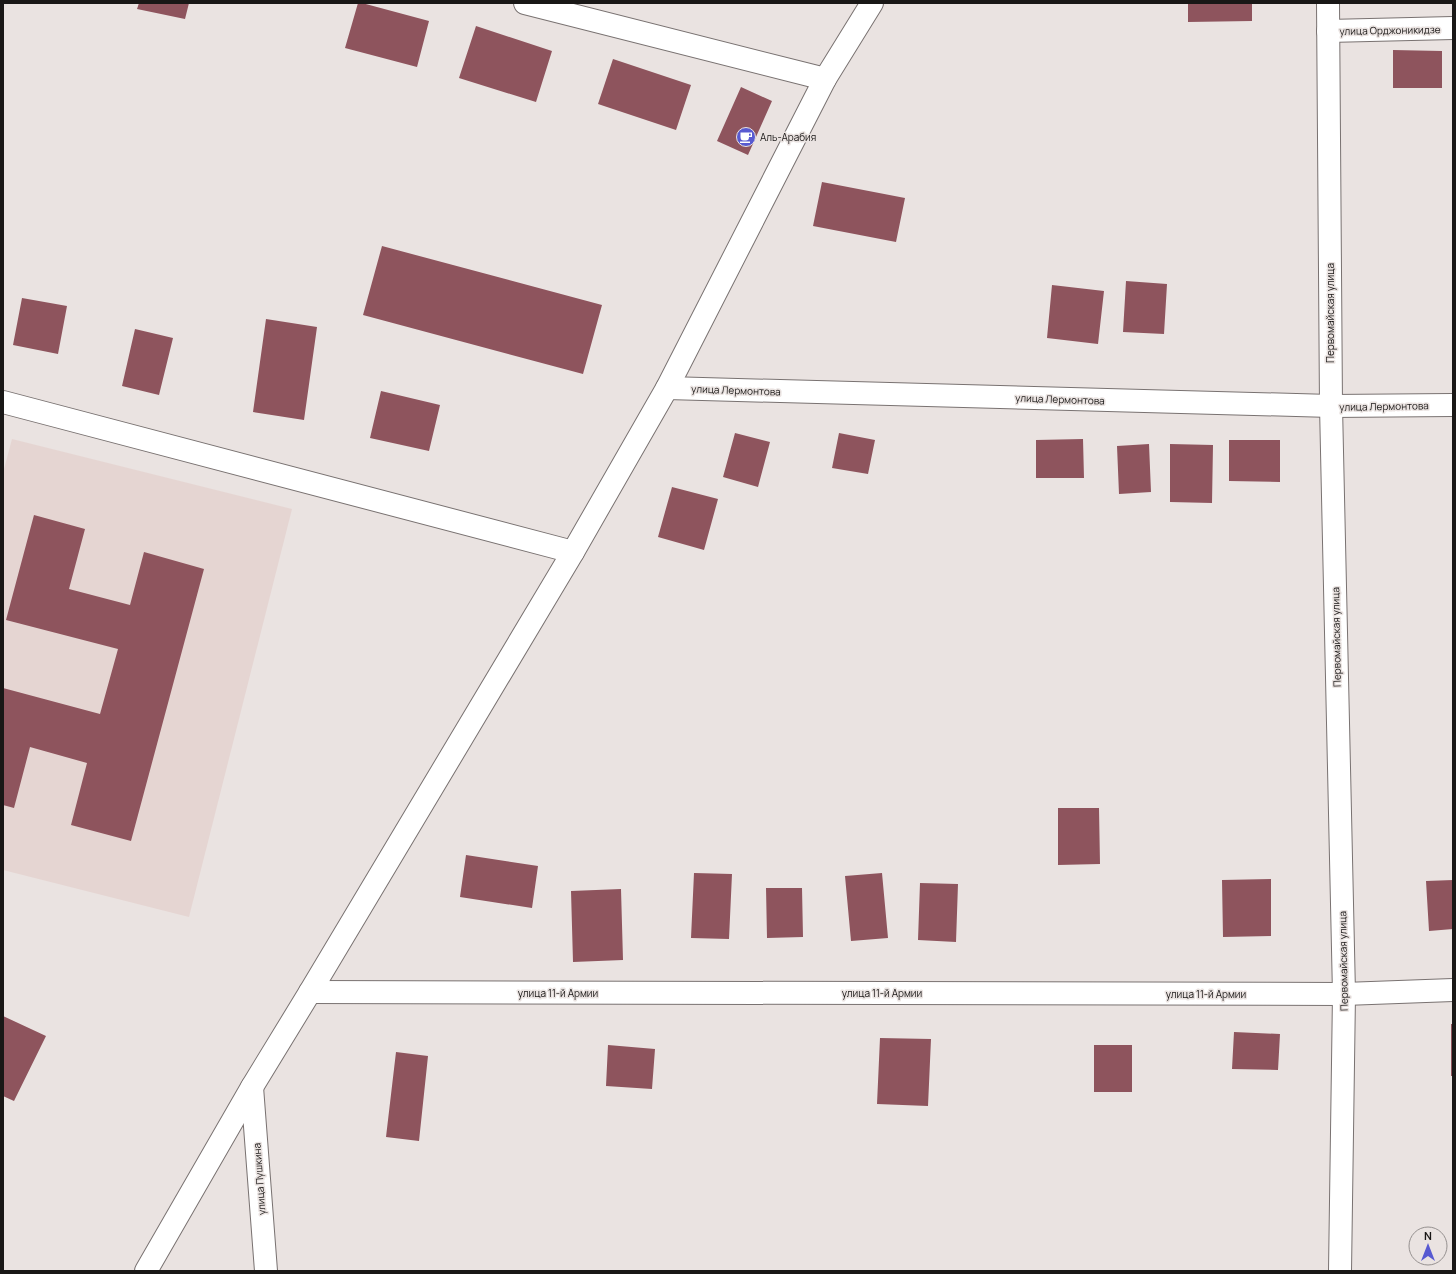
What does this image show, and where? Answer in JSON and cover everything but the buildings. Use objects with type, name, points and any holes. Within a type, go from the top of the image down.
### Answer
[{"type":"street","points":[[525,3],[825,79]]},
{"type":"street","points":[[146,1271],[252,1087],[573,552],[667,388],[825,79],[872,3]]},
{"type":"street","name":"Первомайская улица","points":[[1328,3],[1331,406],[1344,994],[1340,1271]]},
{"type":"street","name":"улица Орджоникидзе","points":[[1328,31],[1453,28]]},
{"type":"street","name":"улица Лермонтова","points":[[667,388],[1331,406],[1453,405]]},
{"type":"street","points":[[3,402],[573,552]]},
{"type":"street","name":"улица 11-й Армии","points":[[310,992],[1344,994],[1453,990]]},
{"type":"street","name":"улица Пушкина","points":[[252,1087],[266,1271]]},
{"type":"shaded area","points":[[12,439],[292,509],[189,917],[3,870],[3,473]]},
{"type":"place","name":"Аль-Арабия","points":[[746,137]]}]
